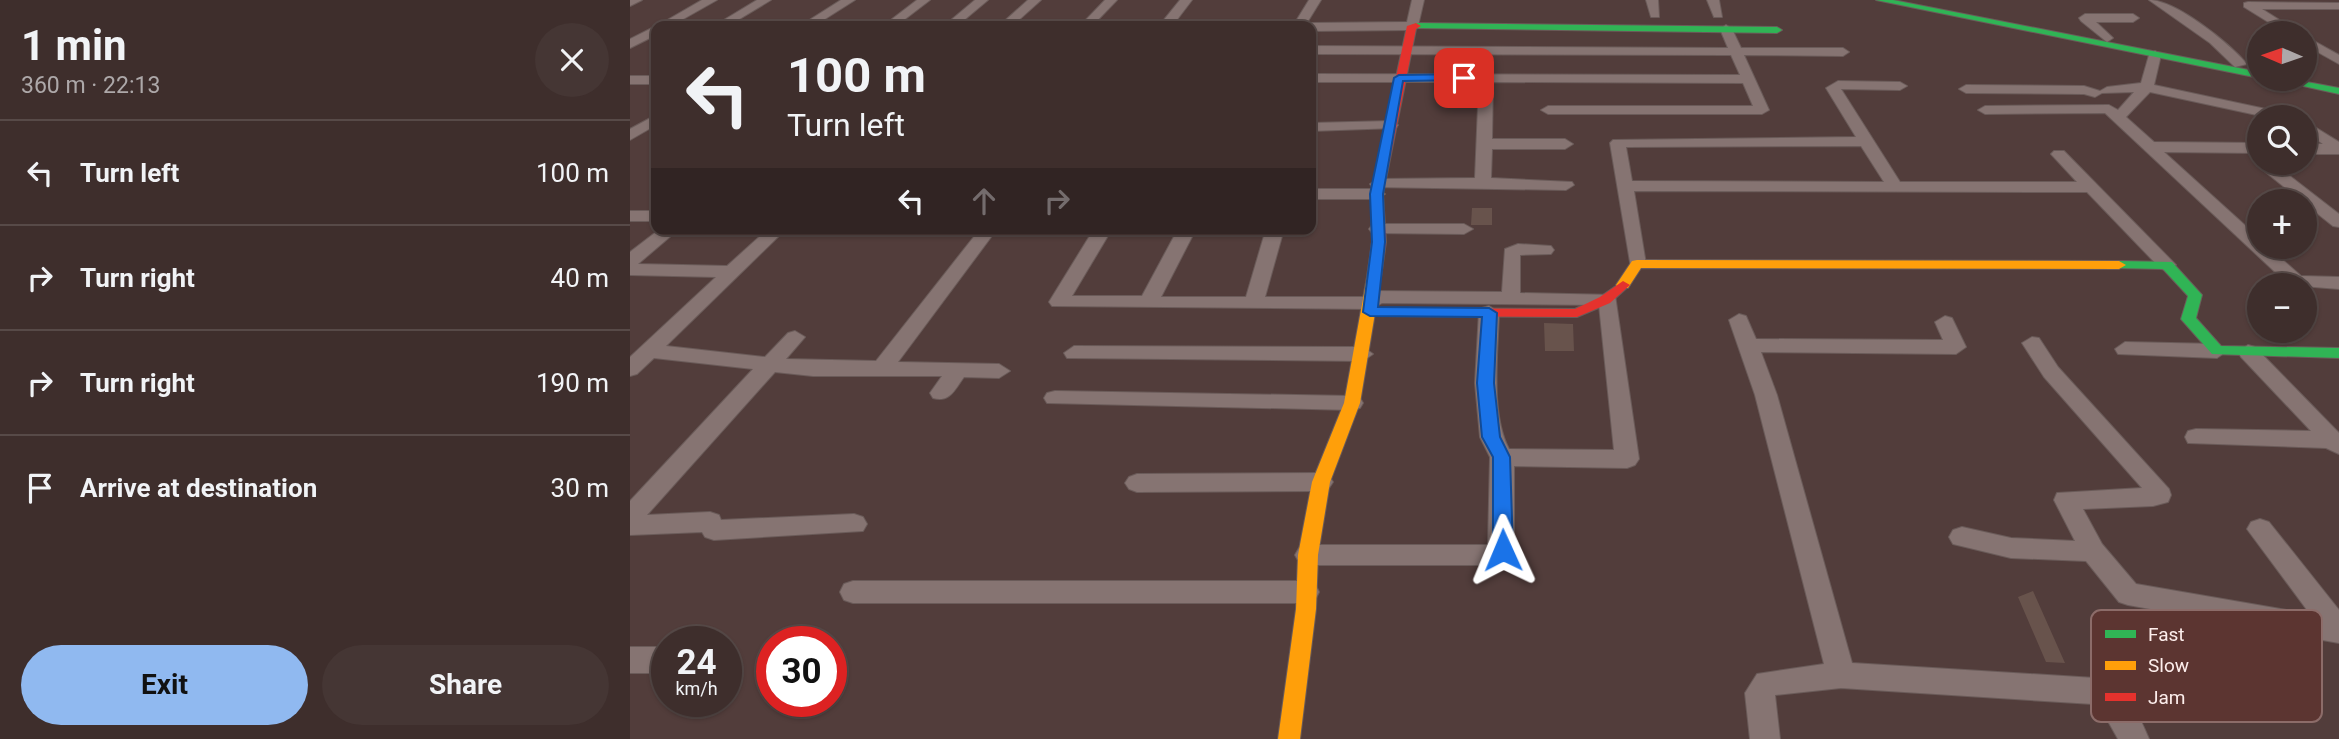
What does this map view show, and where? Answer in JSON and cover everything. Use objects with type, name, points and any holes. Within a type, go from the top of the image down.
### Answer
[{"type":"street","points":[[630,3],[636,0]]},
{"type":"street","points":[[672,21],[711,0]]},
{"type":"street","points":[[729,21],[765,0]]},
{"type":"street","points":[[814,21],[849,0]]},
{"type":"street","points":[[896,21],[924,0]]},
{"type":"street","points":[[956,21],[982,0]]},
{"type":"street","points":[[1011,21],[1035,0]]},
{"type":"street","points":[[1091,21],[1111,0]]},
{"type":"street","points":[[1169,21],[1186,0]]},
{"type":"street","points":[[1302,21],[1315,0]]},
{"type":"street","points":[[1289,739],[1308,555],[1321,482],[1352,403],[1363,354],[1378,229],[1378,189],[1399,78],[1418,0]]},
{"type":"street","points":[[1652,0],[1655,15]]},
{"type":"street","points":[[1713,0],[1718,15]]},
{"type":"street","points":[[1880,0],[2247,73]]},
{"type":"street","points":[[1914,0],[2247,65]]},
{"type":"street","points":[[2155,0],[2222,46],[2240,64]]},
{"type":"street","points":[[2243,3],[2339,6]]},
{"type":"street","points":[[2243,3],[2274,21]]},
{"type":"street","points":[[2082,5],[2099,18]]},
{"type":"street","points":[[2107,38],[2085,18],[2133,19]]},
{"type":"street","points":[[1316,27],[1777,30]]},
{"type":"street","points":[[1371,304],[1489,313],[1577,313],[1608,299],[1626,284],[1637,264],[1616,144],[1638,126],[1762,110],[1726,29]]},
{"type":"street","points":[[630,45],[651,33]]},
{"type":"street","points":[[630,45],[651,45]]},
{"type":"street","points":[[2317,47],[2339,60]]},
{"type":"street","points":[[1316,50],[1843,52]]},
{"type":"street","points":[[2155,55],[2147,87],[2131,103],[2106,103],[1989,114],[1963,85],[2084,90],[2106,103],[2149,147],[2296,282],[2339,283]]},
{"type":"street","points":[[1316,78],[1748,79]]},
{"type":"street","points":[[1483,183],[1486,78]]},
{"type":"street","points":[[1626,78],[1638,126]]},
{"type":"street","points":[[2317,78],[2339,83]]},
{"type":"street","points":[[630,80],[651,80]]},
{"type":"street","points":[[1895,187],[1834,86],[1900,86]]},
{"type":"street","points":[[2106,103],[2147,87],[2247,109]]},
{"type":"street","points":[[2317,87],[2339,91]]},
{"type":"street","points":[[2106,103],[2126,96],[2131,103]]},
{"type":"street","points":[[1548,110],[1638,126],[1867,141]]},
{"type":"street","points":[[630,136],[651,123]]},
{"type":"street","points":[[1316,127],[1391,125]]},
{"type":"street","points":[[2317,133],[2339,149]]},
{"type":"street","points":[[1485,144],[1565,144]]},
{"type":"street","points":[[2149,147],[2247,148]]},
{"type":"street","points":[[2317,149],[2339,149]]},
{"type":"street","points":[[2059,154],[2195,295],[2188,319],[2217,351]]},
{"type":"street","points":[[2279,175],[2339,222]]},
{"type":"street","points":[[1316,194],[1483,183],[1566,185]]},
{"type":"street","points":[[1625,186],[2090,187]]},
{"type":"street","points":[[630,216],[651,216]]},
{"type":"street","points":[[1378,229],[1464,229]]},
{"type":"street","points":[[630,261],[663,235]]},
{"type":"street","points":[[630,369],[772,235]]},
{"type":"street","points":[[882,368],[984,235]]},
{"type":"street","points":[[1099,235],[1059,302],[1371,304],[1608,299]]},
{"type":"street","points":[[1148,303],[1184,235]]},
{"type":"street","points":[[1253,304],[1273,235]]},
{"type":"street","points":[[1511,299],[1511,253],[1518,249],[1545,250]]},
{"type":"street","points":[[1637,264],[2167,265]]},
{"type":"street","points":[[630,269],[732,272]]},
{"type":"street","points":[[1502,457],[1627,459],[1608,299]]},
{"type":"street","points":[[1308,555],[1501,555],[1502,457],[1491,437],[1486,383],[1489,313]]},
{"type":"street","points":[[1740,320],[1766,395],[1841,675]]},
{"type":"street","points":[[1748,345],[1955,347],[1945,322]]},
{"type":"street","points":[[630,517],[795,337]]},
{"type":"street","points":[[2032,343],[2051,372],[2157,489],[2159,495],[2066,500],[2093,551],[2128,594],[2219,610]]},
{"type":"street","points":[[2125,349],[2339,353]]},
{"type":"street","points":[[649,351],[813,369],[999,370]]},
{"type":"street","points":[[2248,352],[2333,436]]},
{"type":"street","points":[[1073,353],[1363,354]]},
{"type":"street","points":[[941,393],[958,370]]},
{"type":"street","points":[[1055,398],[1352,403]]},
{"type":"street","points":[[2196,437],[2333,436]]},
{"type":"street","points":[[1137,483],[1321,482]]},
{"type":"street","points":[[630,525],[710,522],[715,530],[855,524]]},
{"type":"street","points":[[2260,529],[2339,631]]},
{"type":"street","points":[[1962,537],[1993,546],[2044,552],[2093,551]]},
{"type":"street","points":[[853,592],[1306,592]]},
{"type":"street","points":[[630,660],[651,660]]},
{"type":"street","points":[[1765,739],[1760,693],[1767,683],[1841,675],[2091,691]]},
{"type":"street","points":[[2126,722],[2134,739]]},
{"type":"building","points":[[1472,208],[1492,208],[1492,225],[1471,225]]},
{"type":"building","points":[[1544,323],[1573,324],[1574,351],[1545,351]]},
{"type":"building","points":[[2033,591],[2065,663],[2046,662],[2018,597]]},
{"type":"traffic: fast","points":[[1880,0],[2247,73]]},
{"type":"traffic: fast","points":[[1416,26],[1777,30]]},
{"type":"traffic: fast","points":[[2317,87],[2339,91]]},
{"type":"traffic: fast","points":[[2119,265],[2167,265],[2195,295],[2188,319],[2217,351],[2339,353]]},
{"type":"traffic: slow","points":[[1623,285],[1637,264],[2119,265]]},
{"type":"traffic: slow","points":[[1289,739],[1306,609],[1308,555],[1321,482],[1352,403],[1374,277]]},
{"type":"traffic: jam","points":[[1374,277],[1379,242],[1377,194],[1412,26],[1416,26]]},
{"type":"traffic: jam","points":[[1370,312],[1577,313],[1605,300],[1623,285]]},
{"type":"route","points":[[1464,78],[1399,78],[1378,184],[1379,242],[1370,312],[1489,313],[1486,383],[1491,437],[1502,457],[1503,550]]}]
